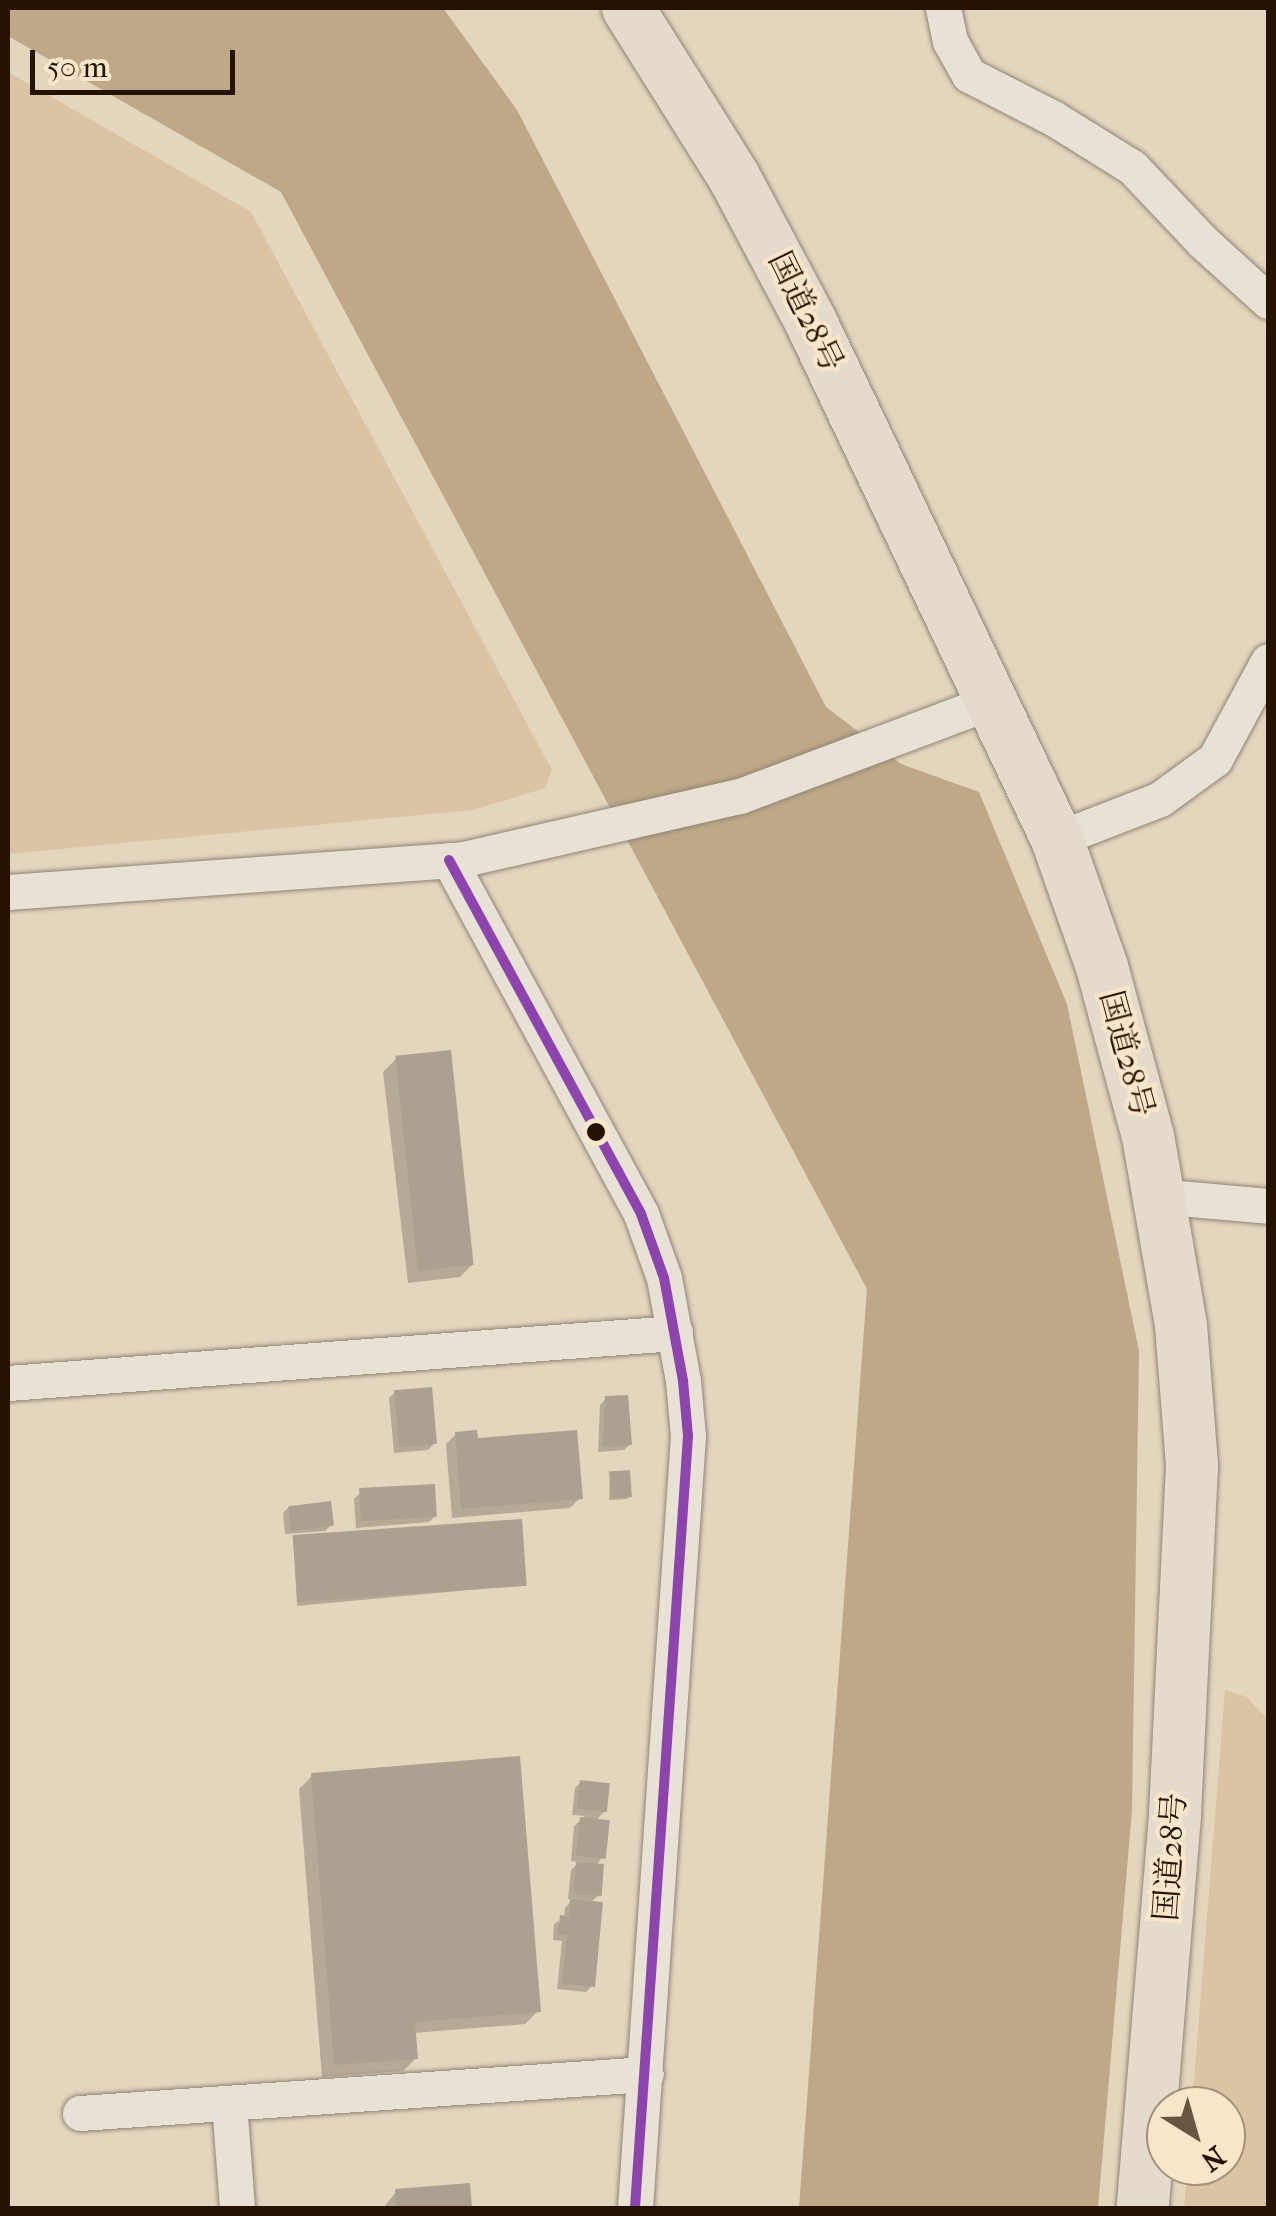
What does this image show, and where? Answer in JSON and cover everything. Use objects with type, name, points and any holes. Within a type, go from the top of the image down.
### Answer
[{"type":"highway","name":"国道28号","points":[[628,8],[734,177],[795,290],[1057,839],[1130,1060],[1181,1325],[1192,1466],[1176,1796],[1143,2208]]},
{"type":"street","points":[[944,8],[954,52],[968,75],[1053,118],[1132,166],[1203,242],[1268,301]]},
{"type":"street","points":[[1057,839],[1160,799],[1215,759],[1234,732],[1268,661]]},
{"type":"street","points":[[8,892],[450,860],[576,836],[740,796],[990,702]]},
{"type":"street","points":[[450,860],[640,1214],[664,1278],[675,1333],[688,1436],[635,2208]]},
{"type":"street","points":[[1158,1196],[1268,1206]]},
{"type":"street","points":[[8,1382],[675,1333]]},
{"type":"street","points":[[80,2113],[646,2074]]},
{"type":"street","points":[[229,2103],[237,2208]]},
{"type":"shaded area","points":[[8,8],[443,8],[517,110],[826,707],[901,764],[979,792],[1067,1004],[1139,1351],[1132,1810],[1098,2208],[799,2208],[867,1289],[281,192],[8,36]]},
{"type":"shaded area","points":[[8,72],[251,212],[552,770],[545,788],[474,810],[8,854]]},
{"type":"shaded area","points":[[1225,1690],[1247,1697],[1268,1720],[1268,2208],[1184,2208],[1186,2186],[1246,2186],[1246,2086],[1194,2086]]},
{"type":"building","points":[[451,1050],[474,1265],[418,1271],[395,1056]]},
{"type":"building","points":[[432,1387],[437,1444],[399,1447],[394,1390]]},
{"type":"building","points":[[628,1395],[632,1445],[603,1447],[605,1396]]},
{"type":"building","points":[[477,1430],[478,1438],[577,1430],[583,1499],[461,1509],[455,1432]]},
{"type":"building","points":[[630,1470],[632,1497],[611,1498],[609,1471]]},
{"type":"building","points":[[435,1484],[437,1517],[361,1521],[359,1488]]},
{"type":"building","points":[[331,1501],[334,1526],[291,1531],[288,1506]]},
{"type":"building","points":[[522,1519],[527,1586],[297,1602],[293,1535]]},
{"type":"building","points":[[520,1756],[541,2012],[415,2022],[418,2059],[334,2065],[311,1773]]},
{"type":"building","points":[[580,1780],[610,1783],[607,1812],[577,1809]]},
{"type":"building","points":[[580,1817],[610,1820],[606,1859],[576,1856]]},
{"type":"building","points":[[576,1862],[604,1864],[602,1896],[574,1894]]},
{"type":"building","points":[[570,1899],[603,1902],[595,1987],[562,1984],[567,1935],[558,1935],[560,1915],[569,1916]]},
{"type":"building","points":[[470,2183],[472,2208],[396,2208],[395,2189]]},
{"type":"transit line","points":[[449,860],[641,1214],[664,1278],[683,1381],[688,1436],[635,2208]]}]
